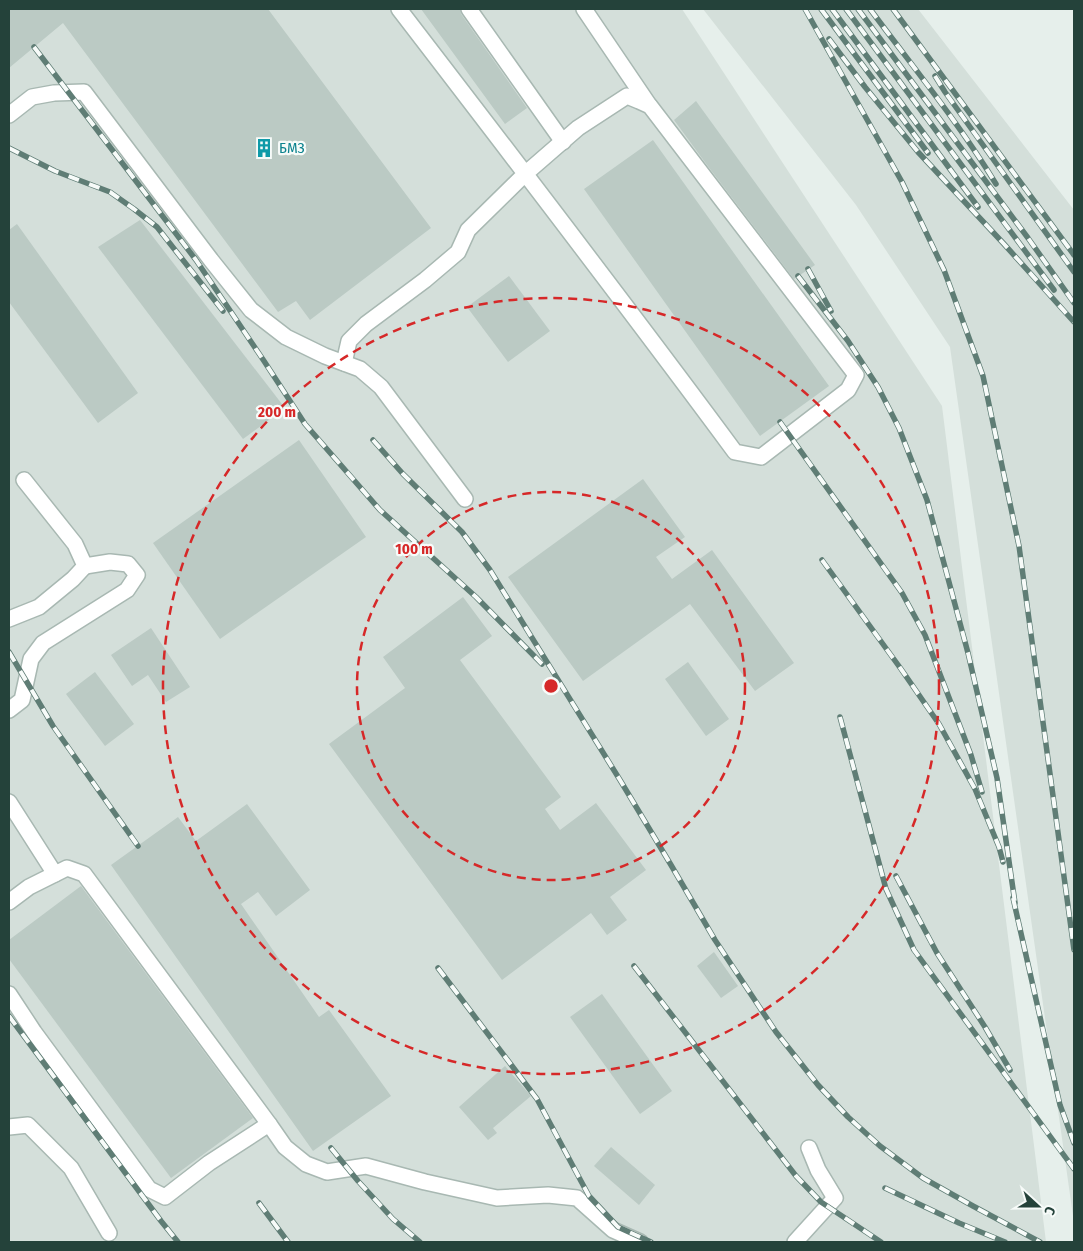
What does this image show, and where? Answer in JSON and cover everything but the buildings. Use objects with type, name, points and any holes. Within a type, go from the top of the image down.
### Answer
[{"type":"street","points":[[399,9],[736,452],[761,457],[848,390],[856,375],[650,106],[584,9]]},
{"type":"street","points":[[469,9],[563,142]]},
{"type":"street","points":[[9,115],[32,97],[54,93],[84,92],[211,260],[252,310],[286,337],[325,356],[360,369],[381,387],[465,499]]},
{"type":"street","points":[[344,363],[349,341],[366,324],[425,280],[458,252],[468,230],[525,174],[578,128],[627,96],[650,106]]},
{"type":"street","points":[[24,480],[75,544],[84,566]]},
{"type":"street","points":[[9,620],[39,607],[73,579],[84,566],[110,562],[128,564],[138,575],[127,590],[43,644],[32,659],[22,700],[9,710]]},
{"type":"street","points":[[9,802],[54,874]]},
{"type":"street","points":[[9,902],[30,887],[67,868],[84,874],[285,1147],[306,1164],[327,1172],[366,1166],[425,1182],[497,1198],[548,1195],[577,1198],[613,1230],[640,1242]]},
{"type":"street","points":[[9,994],[34,1032],[149,1189],[165,1197],[209,1162],[269,1124]]},
{"type":"street","points":[[9,1127],[28,1125],[71,1168],[110,1233]]},
{"type":"street","points":[[795,1242],[835,1198],[818,1170],[809,1148]]},
{"type":"shaded area","points":[[9,9],[682,9],[942,406],[1046,1242],[9,1242]]},
{"type":"shaded area","points":[[703,9],[918,9],[1074,210],[1074,1223],[950,347],[856,205]]},
{"type":"railway","points":[[805,9],[902,182],[944,270],[983,376],[1019,546],[1074,950]]},
{"type":"railway","points":[[821,9],[928,153]]},
{"type":"railway","points":[[832,9],[978,207]]},
{"type":"railway","points":[[846,9],[1054,290]]},
{"type":"railway","points":[[858,9],[1074,303]]},
{"type":"railway","points":[[870,9],[951,117],[996,184]]},
{"type":"railway","points":[[893,9],[1074,255]]},
{"type":"railway","points":[[829,39],[918,152],[1074,322]]},
{"type":"railway","points":[[34,47],[196,260],[305,424],[380,510],[476,597],[542,664]]},
{"type":"railway","points":[[935,76],[1074,272]]},
{"type":"railway","points":[[9,148],[55,171],[110,192],[134,209],[157,227],[223,311]]},
{"type":"railway","points":[[808,269],[831,311]]},
{"type":"railway","points":[[798,276],[848,341],[878,387],[899,428],[927,500],[968,653],[997,778],[1015,903]]},
{"type":"railway","points":[[780,422],[902,593],[925,635],[971,755],[982,792]]},
{"type":"railway","points":[[373,440],[403,474],[462,532],[490,570],[620,780],[715,940],[776,1032],[818,1085],[848,1117],[880,1146],[923,1178],[1040,1242]]},
{"type":"railway","points":[[822,560],[939,724],[975,789],[999,847],[1003,862]]},
{"type":"railway","points":[[9,652],[53,726],[138,846]]},
{"type":"railway","points":[[840,717],[886,889],[914,950],[1074,1169]]},
{"type":"railway","points":[[896,876],[937,953],[985,1027],[1010,1070]]},
{"type":"railway","points":[[1013,898],[1060,1105],[1074,1143]]},
{"type":"railway","points":[[634,966],[796,1176],[821,1202],[881,1242]]},
{"type":"railway","points":[[438,968],[537,1099],[589,1196],[618,1227],[651,1242]]},
{"type":"railway","points":[[9,1016],[178,1242]]},
{"type":"railway","points":[[331,1148],[393,1219],[420,1242]]},
{"type":"railway","points":[[885,1188],[959,1223],[1005,1242]]},
{"type":"railway","points":[[259,1203],[288,1242]]},
{"type":"place","name":"БМЗ","points":[[264,148]]}]
